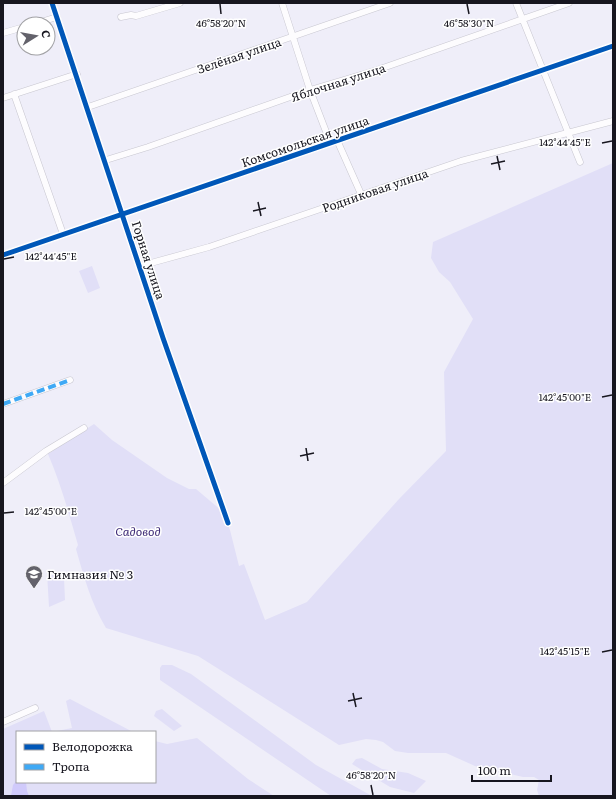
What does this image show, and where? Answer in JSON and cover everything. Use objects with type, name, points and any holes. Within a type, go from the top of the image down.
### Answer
[{"type":"street","name":"Горная улица","points":[[52,3],[228,523]]},
{"type":"street","points":[[121,18],[131,15],[136,16],[180,3]]},
{"type":"street","points":[[282,3],[310,90],[330,142]]},
{"type":"street","name":"Зелёная улица","points":[[88,107],[390,3]]},
{"type":"street","points":[[516,3],[580,162]]},
{"type":"street","name":"Яблочная улица","points":[[106,160],[148,147],[310,90],[376,70],[569,3]]},
{"type":"street","points":[[3,33],[16,29]]},
{"type":"street","name":"Комсомольская улица","points":[[3,255],[613,46]]},
{"type":"street","points":[[3,98],[77,74]]},
{"type":"street","points":[[14,94],[63,234]]},
{"type":"street","name":"Родниковая улица","points":[[140,266],[209,247],[461,161],[613,121]]},
{"type":"street","points":[[337,140],[361,194]]},
{"type":"street","points":[[3,404],[70,380]]},
{"type":"street","points":[[3,483],[46,451],[84,428]]},
{"type":"street","points":[[3,722],[35,708]]},
{"type":"green space","name":"Садовод","points":[[613,163],[613,796],[539,796],[537,790],[539,780],[534,777],[523,777],[475,766],[446,753],[408,753],[395,751],[383,742],[366,739],[339,745],[198,656],[106,628],[96,609],[85,580],[76,549],[78,545],[68,510],[48,454],[94,424],[112,440],[167,478],[189,489],[196,489],[222,511],[230,530],[239,566],[244,564],[265,620],[307,602],[399,499],[446,451],[444,372],[473,319],[450,282],[439,272],[431,258],[433,242]]},
{"type":"green space","points":[[92,266],[100,288],[88,293],[79,271]]},
{"type":"green space","points":[[47,573],[64,578],[65,600],[49,607]]},
{"type":"green space","points":[[162,665],[172,665],[191,674],[316,765],[372,796],[331,796],[160,680],[160,668]]},
{"type":"green space","points":[[70,699],[131,731],[57,731],[72,728],[66,701]]},
{"type":"green space","points":[[162,709],[182,726],[174,731],[154,716],[156,711]]},
{"type":"green space","points":[[44,711],[52,731],[16,731],[16,783],[156,783],[156,741],[167,744],[197,738],[248,779],[274,796],[3,796],[3,729]]},
{"type":"green space","points":[[362,758],[382,769],[408,773],[426,781],[414,793],[390,787],[352,764],[356,759]]},
{"type":"shaded area","points":[[16,781],[16,783],[26,783],[29,796],[11,796],[13,785]]},
{"type":"marked path","points":[[3,404],[70,380]]},
{"type":"cycle path","points":[[52,3],[163,338],[228,523]]},
{"type":"cycle path","points":[[3,255],[613,46]]},
{"type":"place","name":"Гимназия № 3","points":[[34,589]]}]
